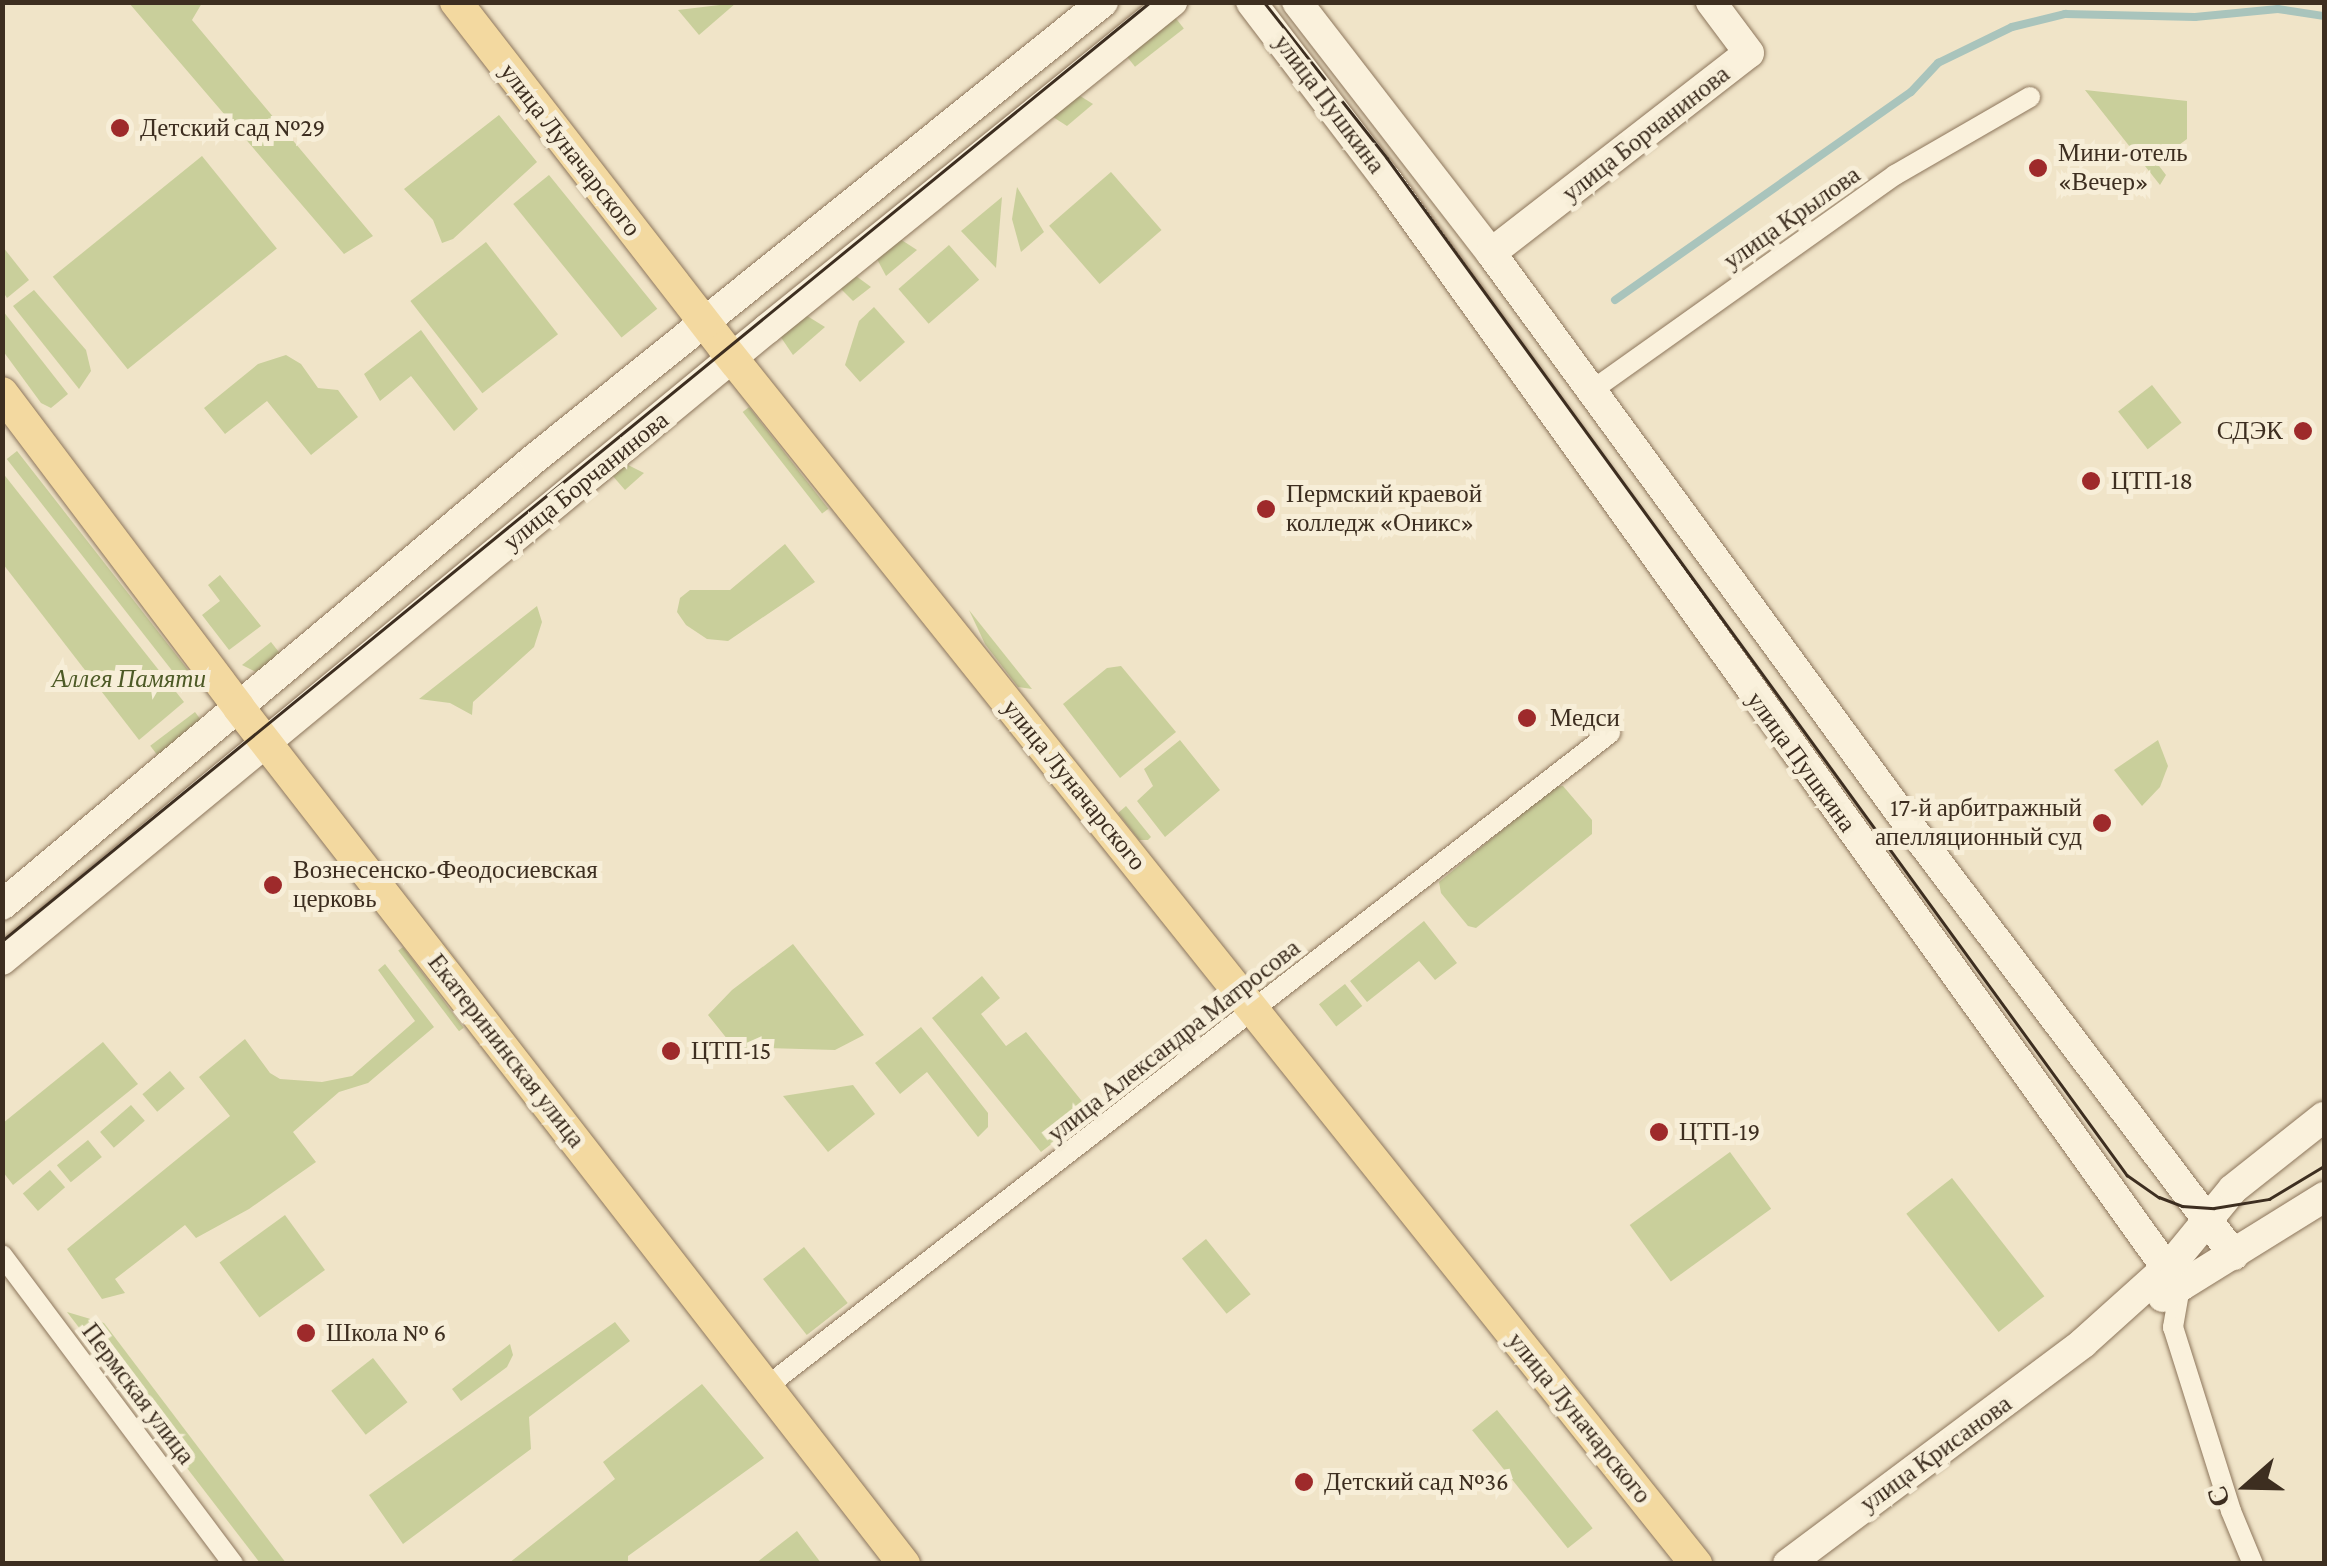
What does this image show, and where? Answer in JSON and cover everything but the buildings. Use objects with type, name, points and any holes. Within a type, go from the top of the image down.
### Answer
[{"type":"main road","name":"улица Луначарского","points":[[456,2],[734,360],[1696,1564]]},
{"type":"main road","name":"улица Борчанинова","points":[[2,904],[534,459],[1103,2]]},
{"type":"main road","name":"улица Пушкина","points":[[1297,2],[1491,252],[2139,1134],[2234,1255]]},
{"type":"main road","name":"улица Борчанинова","points":[[1491,252],[1749,53],[1711,2]]},
{"type":"main road","name":"улица Борчанинова","points":[[2,960],[1172,3]]},
{"type":"main road","name":"улица Пушкина","points":[[1250,3],[1386,179],[2173,1278]]},
{"type":"main road","name":"Екатерининская улица","points":[[2,393],[239,708],[904,1564]]},
{"type":"main road","name":"улица Крисанова","points":[[2173,1278],[2207,1218],[2250,1174],[2315,1125]]},
{"type":"main road","name":"улица Крисанова","points":[[1788,1564],[2173,1278],[2234,1255],[2324,1197]]},
{"type":"street","name":"улица Крылова","points":[[1590,391],[1896,175],[2030,97]]},
{"type":"street","name":"улица Александра Матросова","points":[[766,1386],[1610,733]]},
{"type":"street","name":"Пермская улица","points":[[2,1255],[234,1564]]},
{"type":"street","points":[[2173,1278],[2173,1327],[2231,1511],[2252,1564]]},
{"type":"green space","points":[[129,3],[202,3],[192,20],[373,236],[344,254]]},
{"type":"green space","points":[[736,3],[699,35],[678,10]]},
{"type":"green space","points":[[1174,16],[1184,29],[1135,67],[1125,54]]},
{"type":"green space","points":[[2085,90],[2187,101],[2187,139],[2156,162],[2166,175],[2160,185]]},
{"type":"green space","points":[[1077,94],[1093,104],[1067,126],[1050,115]]},
{"type":"green space","points":[[499,115],[537,162],[453,239],[442,243],[433,220],[404,189]]},
{"type":"green space","points":[[202,156],[277,248],[128,369],[53,277]]},
{"type":"green space","points":[[1111,172],[1162,230],[1100,284],[1049,226]]},
{"type":"green space","points":[[549,175],[657,309],[621,338],[513,204]]},
{"type":"green space","points":[[1017,187],[1044,232],[1021,252],[1012,219]]},
{"type":"green space","points":[[1002,197],[996,268],[961,231]]},
{"type":"green space","points":[[897,237],[917,250],[886,276],[877,259]]},
{"type":"green space","points":[[486,242],[558,334],[482,393],[410,301]]},
{"type":"green space","points":[[949,245],[979,280],[929,324],[898,289]]},
{"type":"green space","points":[[3,247],[29,280],[7,298],[3,292]]},
{"type":"green space","points":[[856,276],[871,287],[853,301],[838,286]]},
{"type":"green space","points":[[34,290],[86,350],[91,371],[79,389],[13,306]]},
{"type":"green space","points":[[874,307],[905,342],[860,382],[845,365],[859,321]]},
{"type":"green space","points":[[3,311],[68,394],[51,408],[41,403],[3,351]]},
{"type":"green space","points":[[804,314],[825,327],[793,355],[780,336]]},
{"type":"green space","points":[[421,330],[478,409],[454,431],[411,376],[380,401],[364,374]]},
{"type":"green space","points":[[286,355],[301,364],[318,388],[338,390],[358,417],[311,455],[267,401],[225,434],[204,408],[258,364]]},
{"type":"green space","points":[[2152,385],[2182,423],[2148,449],[2118,411]]},
{"type":"green space","points":[[749,407],[828,509],[822,514],[743,412]]},
{"type":"green space","points":[[17,451],[195,679],[185,687],[7,459]]},
{"type":"green space","points":[[624,463],[644,473],[625,490],[611,474]]},
{"type":"green space","name":"Аллея Памяти","points":[[2,472],[184,702],[139,740],[3,564]]},
{"type":"green space","points":[[785,544],[815,582],[728,641],[707,639],[686,625],[677,612],[680,598],[690,590],[730,590]]},
{"type":"green space","points":[[220,575],[261,626],[229,650],[202,615],[220,601],[208,585]]},
{"type":"green space","points":[[537,606],[542,622],[534,647],[473,702],[472,715],[450,703],[419,699]]},
{"type":"green space","points":[[969,610],[1032,689],[1018,687],[985,644]]},
{"type":"green space","points":[[271,642],[282,656],[256,672],[242,665]]},
{"type":"green space","points":[[1121,666],[1176,732],[1120,778],[1063,704],[1107,668]]},
{"type":"green space","points":[[195,712],[207,728],[162,762],[150,746]]},
{"type":"green space","points":[[1180,740],[1220,790],[1165,837],[1137,801],[1153,786],[1144,769]]},
{"type":"green space","points":[[2158,740],[2168,766],[2160,787],[2142,806],[2114,770]]},
{"type":"green space","points":[[1563,786],[1592,820],[1592,834],[1476,928],[1468,926],[1441,893],[1439,882],[1554,787]]},
{"type":"green space","points":[[1126,806],[1151,837],[1148,840],[1139,840],[1118,813]]},
{"type":"green space","points":[[1424,921],[1457,963],[1435,980],[1419,961],[1367,1002],[1350,981]]},
{"type":"green space","points":[[793,944],[864,1035],[835,1050],[767,1048],[740,1055],[708,1015],[732,990]]},
{"type":"green space","points":[[403,947],[464,1028],[459,1031],[398,951]]},
{"type":"green space","points":[[385,964],[434,1027],[368,1083],[339,1092],[293,1132],[316,1162],[249,1209],[196,1238],[185,1225],[115,1279],[125,1293],[102,1299],[67,1249],[230,1116],[199,1077],[245,1039],[270,1073],[280,1079],[322,1082],[352,1076],[415,1021],[378,970]]},
{"type":"green space","points":[[982,976],[1000,998],[981,1014],[1006,1046],[1026,1032],[1085,1105],[1080,1109],[1081,1121],[1041,1152],[932,1018]]},
{"type":"green space","points":[[1345,984],[1362,1006],[1336,1026],[1319,1004]]},
{"type":"green space","points":[[921,1027],[988,1113],[988,1127],[978,1137],[927,1072],[900,1094],[875,1063]]},
{"type":"green space","points":[[103,1042],[138,1084],[13,1185],[3,1172],[3,1123]]},
{"type":"green space","points":[[170,1071],[185,1089],[157,1112],[142,1094]]},
{"type":"green space","points":[[853,1085],[875,1114],[828,1152],[783,1096]]},
{"type":"green space","points":[[131,1105],[145,1121],[114,1148],[100,1132]]},
{"type":"green space","points":[[88,1140],[102,1157],[71,1182],[57,1165]]},
{"type":"green space","points":[[1730,1152],[1771,1209],[1671,1282],[1630,1225]]},
{"type":"green space","points":[[50,1170],[65,1187],[38,1211],[23,1194]]},
{"type":"green space","points":[[1952,1178],[2044,1296],[1999,1332],[1906,1214]]},
{"type":"green space","points":[[285,1215],[325,1270],[259,1318],[219,1263]]},
{"type":"green space","points":[[1206,1239],[1251,1294],[1227,1314],[1182,1259]]},
{"type":"green space","points":[[804,1247],[848,1303],[807,1335],[763,1279]]},
{"type":"green space","points":[[67,1312],[104,1323],[286,1563],[260,1563]]},
{"type":"green space","points":[[615,1322],[630,1341],[529,1417],[531,1449],[403,1544],[369,1495]]},
{"type":"green space","points":[[510,1344],[513,1355],[507,1367],[461,1401],[452,1389]]},
{"type":"green space","points":[[373,1358],[407,1402],[366,1435],[331,1391]]},
{"type":"green space","points":[[702,1384],[764,1458],[628,1556],[628,1563],[509,1563],[615,1479],[603,1462]]},
{"type":"green space","points":[[1497,1410],[1593,1528],[1568,1548],[1472,1430]]},
{"type":"green space","points":[[797,1531],[821,1563],[756,1563]]},
{"type":"waterway","points":[[1615,300],[1911,92],[1938,63],[2012,27],[2065,14],[2195,17],[2278,9],[2324,16]]},
{"type":"tram line","points":[[2,941],[1150,2]]},
{"type":"tram line","points":[[1264,2],[1387,158],[2127,1175],[2159,1197],[2182,1206],[2214,1208],[2269,1199],[2324,1166]]},
{"type":"place","name":"Детский сад №29","points":[[120,128]]},
{"type":"place","name":"Мини-отель «Вечер»","points":[[2038,168]]},
{"type":"place","name":"СДЭК","points":[[2303,431]]},
{"type":"place","name":"ЦТП-18","points":[[2091,481]]},
{"type":"place","name":"Пермский краевой колледж «Оникс»","points":[[1266,509]]},
{"type":"place","name":"Медси","points":[[1527,718]]},
{"type":"place","name":"17-й арбитражный апелляционный суд","points":[[2102,823]]},
{"type":"place","name":"Вознесенско-Феодосиевская церковь","points":[[273,885]]},
{"type":"place","name":"ЦТП-15","points":[[671,1051]]},
{"type":"place","name":"ЦТП-19","points":[[1659,1132]]},
{"type":"place","name":"Школа № 6","points":[[306,1333]]},
{"type":"place","name":"Детский сад №36","points":[[1304,1482]]}]
